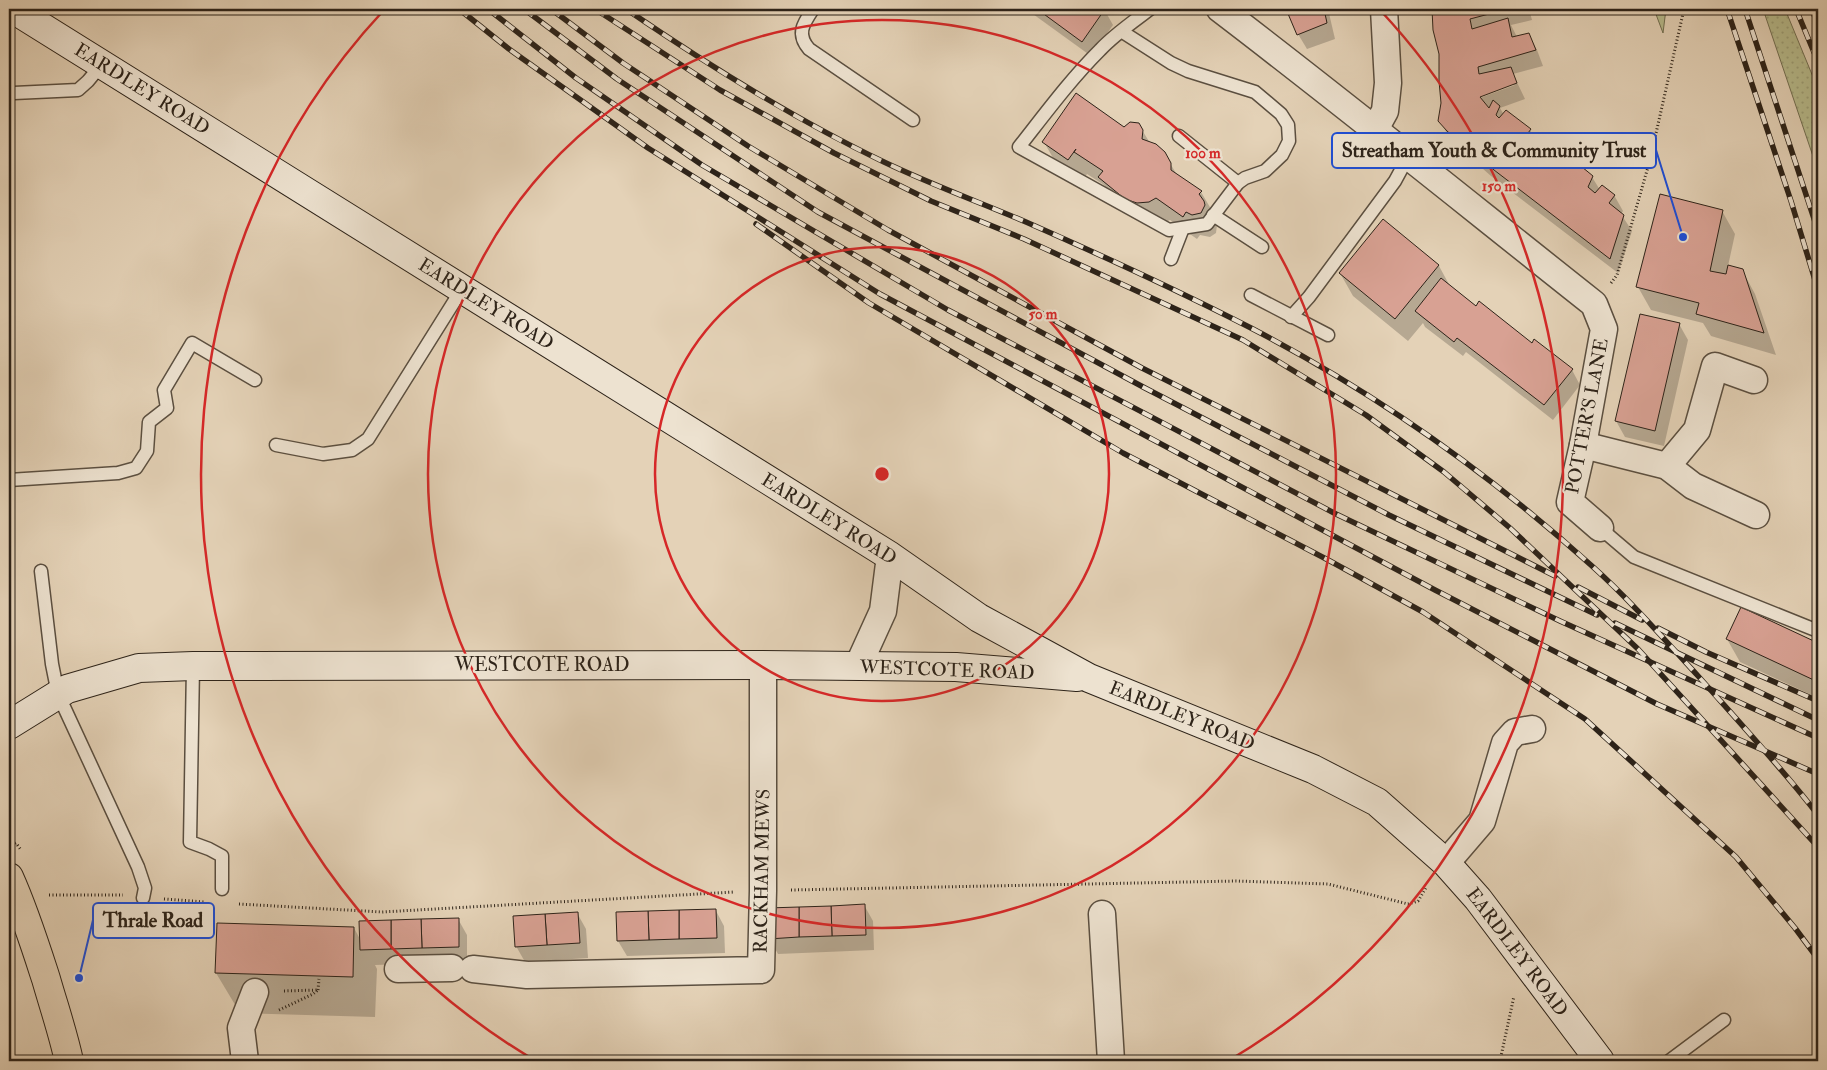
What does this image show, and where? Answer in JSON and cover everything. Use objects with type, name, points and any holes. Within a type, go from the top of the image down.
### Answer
[{"type":"main road","points":[[9,877],[19,898],[39,957],[60,1023],[69,1061]]},
{"type":"street","name":"EARDLEY ROAD","points":[[13,9],[890,556],[979,618],[1089,678],[1313,769],[1377,802],[1446,863],[1478,899],[1600,1061]]},
{"type":"street","points":[[1220,9],[1304,73],[1594,304]]},
{"type":"street","points":[[1374,130],[1385,111],[1388,83],[1384,9]]},
{"type":"street","name":"POTTER'S LANE","points":[[1594,304],[1604,329],[1583,445],[1570,502],[1600,528]]},
{"type":"street","points":[[1667,466],[1698,430],[1715,366],[1754,380]]},
{"type":"street","points":[[1583,445],[1667,466],[1693,486],[1756,514]]},
{"type":"street","points":[[858,666],[883,611],[890,556]]},
{"type":"street","name":"WESTCOTE ROAD","points":[[9,726],[67,689],[139,668],[193,666],[763,665],[956,667],[1089,678]]},
{"type":"street","name":"RACKHAM MEWS","points":[[398,969],[463,968],[527,975],[761,970],[763,665]]},
{"type":"street","points":[[1446,863],[1482,821],[1505,743],[1515,732],[1532,729]]},
{"type":"street","points":[[1102,914],[1111,1061]]},
{"type":"street","points":[[245,1061],[241,1028],[255,992]]},
{"type":"lane","points":[[813,9],[801,33],[802,41],[809,49],[913,120]]},
{"type":"lane","points":[[1121,31],[1171,63],[1188,71],[1255,92],[1281,114],[1288,126],[1290,133],[1282,155],[1265,171],[1245,178],[1238,183],[1207,224],[1169,230],[1019,147],[1078,73],[1101,48],[1121,31],[1150,9]]},
{"type":"lane","points":[[14,93],[78,90],[102,64]]},
{"type":"lane","points":[[1179,136],[1238,183]]},
{"type":"lane","points":[[1292,317],[1395,181],[1408,157]]},
{"type":"lane","points":[[1213,215],[1262,247]]},
{"type":"lane","points":[[1171,259],[1183,228]]},
{"type":"lane","points":[[276,445],[323,454],[352,450],[368,439],[462,289]]},
{"type":"lane","points":[[1251,295],[1328,336]]},
{"type":"lane","points":[[9,480],[118,474],[136,468],[147,451],[149,422],[167,408],[164,390],[192,343],[254,380]]},
{"type":"lane","points":[[1600,528],[1634,557],[1818,631]]},
{"type":"lane","points":[[41,572],[52,664],[58,694],[138,867],[145,888],[144,898]]},
{"type":"lane","points":[[193,666],[190,842],[222,856],[222,889]]},
{"type":"lane","points":[[1669,1061],[1724,1020]]},
{"type":"path","points":[[1594,304],[1617,276],[1650,160],[1684,9]]},
{"type":"path","points":[[1500,1061],[1515,994],[1536,978]]},
{"type":"path","points":[[318,979],[318,990]]},
{"type":"green space","points":[[1654,9],[1666,9],[1663,33]]},
{"type":"green space","points":[[1763,9],[1785,9],[1818,89],[1818,171]]},
{"type":"building","points":[[1037,9],[1105,9],[1082,42]]},
{"type":"building","points":[[1286,9],[1324,9],[1327,23],[1297,35]]},
{"type":"building","points":[[1432,9],[1508,9],[1470,19],[1472,29],[1508,18],[1512,37],[1529,33],[1536,50],[1478,67],[1479,74],[1511,67],[1517,83],[1480,97],[1489,108],[1493,100],[1500,106],[1496,115],[1499,118],[1506,110],[1531,129],[1525,137],[1532,144],[1537,135],[1562,153],[1556,160],[1564,166],[1571,158],[1593,176],[1588,187],[1595,193],[1602,185],[1615,195],[1609,203],[1624,215],[1610,259],[1481,160],[1438,121],[1441,103],[1439,54],[1433,30]]},
{"type":"building","points":[[1076,93],[1124,127],[1130,122],[1139,123],[1143,130],[1142,139],[1156,144],[1165,152],[1171,163],[1171,170],[1202,191],[1199,194],[1205,205],[1201,213],[1192,215],[1186,212],[1183,217],[1156,198],[1149,202],[1137,203],[1125,199],[1098,177],[1103,171],[1074,152],[1076,149],[1068,160],[1042,142]]},
{"type":"building","points":[[1660,194],[1723,210],[1710,271],[1726,274],[1728,265],[1743,269],[1764,333],[1696,314],[1699,303],[1636,287]]},
{"type":"building","points":[[1383,219],[1439,265],[1395,319],[1339,273]]},
{"type":"building","points":[[1441,278],[1476,306],[1479,301],[1532,343],[1534,339],[1573,369],[1544,405],[1457,338],[1454,342],[1415,311]]},
{"type":"building","points":[[1640,314],[1680,323],[1655,431],[1615,421]]},
{"type":"building","points":[[1741,607],[1818,643],[1818,682],[1726,639]]},
{"type":"building","points":[[865,904],[866,935],[832,936],[831,906]]},
{"type":"building","points":[[831,906],[832,936],[799,937],[799,907]]},
{"type":"building","points":[[799,907],[799,937],[768,939],[767,908]]},
{"type":"building","points":[[716,909],[717,938],[679,939],[679,910]]},
{"type":"building","points":[[679,910],[679,939],[649,940],[648,911]]},
{"type":"building","points":[[648,911],[649,940],[617,941],[616,912]]},
{"type":"building","points":[[578,912],[580,943],[547,945],[545,914]]},
{"type":"building","points":[[545,914],[547,945],[515,947],[513,916]]},
{"type":"building","points":[[459,918],[459,947],[422,948],[421,919]]},
{"type":"building","points":[[421,919],[422,948],[391,949],[391,920]]},
{"type":"building","points":[[391,920],[391,949],[360,950],[359,921]]},
{"type":"building","points":[[217,923],[354,927],[353,977],[215,973]]},
{"type":"railway","points":[[459,9],[509,49],[648,148],[880,294],[1435,590],[1657,704],[1818,774]]},
{"type":"railway","points":[[488,9],[576,78],[702,165],[948,310],[1336,514],[1560,621],[1818,738]]},
{"type":"railway","points":[[524,9],[617,79],[818,212],[1145,388],[1389,515],[1597,615]]},
{"type":"railway","points":[[551,9],[623,63],[748,146],[888,230],[1142,368],[1555,576]]},
{"type":"railway","points":[[595,9],[720,90],[834,153],[931,201],[1024,239],[1243,340],[1366,415],[1444,472],[1510,528],[1638,649],[1818,847]]},
{"type":"railway","points":[[626,9],[720,71],[817,128],[901,170],[1054,234],[1139,273],[1251,328],[1342,379],[1429,436],[1513,499],[1620,592],[1744,728],[1818,815]]},
{"type":"railway","points":[[1727,9],[1791,201],[1818,290]]},
{"type":"railway","points":[[1745,9],[1818,231]]},
{"type":"railway","points":[[1796,9],[1818,62]]},
{"type":"railway","points":[[1812,9],[1818,26]]},
{"type":"railway","points":[[756,224],[869,303],[1123,453],[1330,561],[1423,612],[1585,719],[1736,857],[1818,959]]},
{"type":"railway","points":[[1578,587],[1642,620]]},
{"type":"railway","points":[[1615,623],[1818,720]]},
{"type":"railway","points":[[1658,628],[1706,652],[1818,701]]},
{"type":"place","name":"Streatham Youth & Community Trust","points":[[1683,237]]},
{"type":"place","name":"Thrale Road","points":[[79,978]]}]
